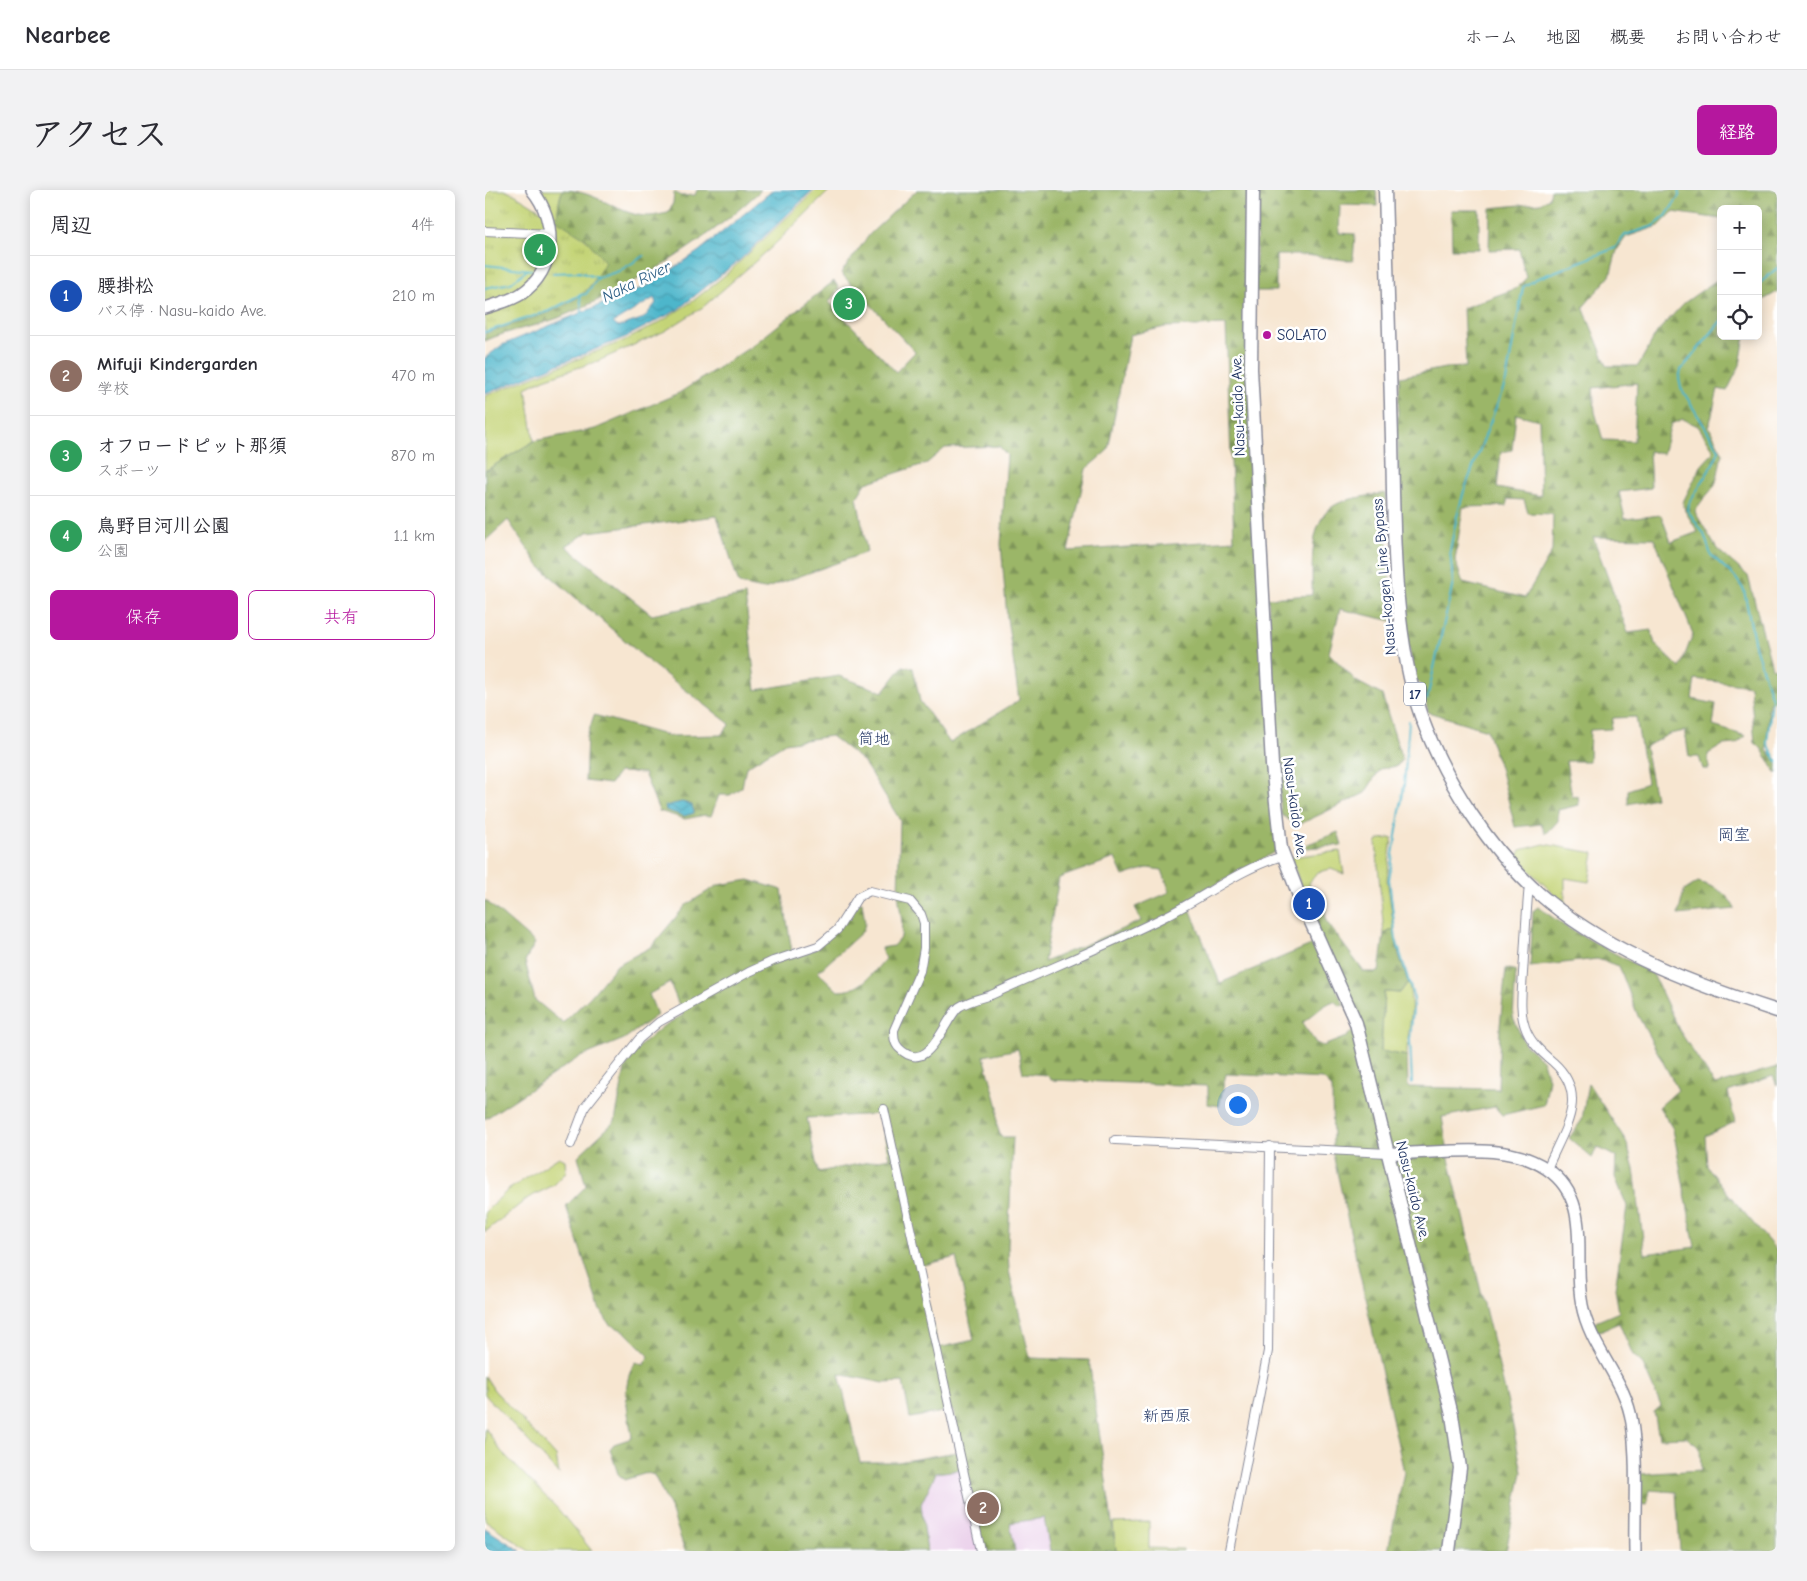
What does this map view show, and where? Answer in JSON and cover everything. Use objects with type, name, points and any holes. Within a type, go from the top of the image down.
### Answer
[{"type":"main road","name":"Nasu-kaido Ave.","points":[[1253,190],[1251,369],[1271,756],[1283,856],[1356,1023],[1388,1153],[1459,1451],[1459,1491],[1449,1551]]},
{"type":"main road","name":"Nasu-kogen Line Bypass","points":[[1385,190],[1395,533],[1407,658],[1420,714],[1448,776],[1495,848],[1529,886],[1565,915],[1620,948],[1690,981],[1777,1011]]},
{"type":"street","points":[[485,308],[513,299],[533,283],[547,261],[551,234],[542,205],[533,190]]},
{"type":"street","points":[[485,231],[551,234]]},
{"type":"street","points":[[571,1144],[585,1107],[639,1039],[659,1022],[749,972],[773,961],[817,946],[837,930],[853,903],[863,892],[870,891],[910,901],[921,914],[925,948],[920,970],[894,1030],[897,1046],[902,1051],[914,1056],[925,1052],[935,1045],[953,1012],[968,1002],[991,995],[1134,932],[1170,914],[1243,872],[1283,856]]},
{"type":"street","points":[[1529,886],[1522,997],[1524,1025],[1529,1038],[1537,1048],[1563,1070],[1573,1091],[1571,1113],[1547,1169]]},
{"type":"street","points":[[884,1110],[981,1551]]},
{"type":"street","points":[[1115,1140],[1388,1153],[1513,1153],[1547,1169],[1566,1188],[1575,1206],[1579,1223],[1580,1289],[1585,1317],[1595,1342],[1622,1388],[1631,1413],[1635,1551]]},
{"type":"street","points":[[1229,1551],[1268,1358],[1270,1146]]},
{"type":"shaded area","points":[[1041,1449],[1064,1551],[917,1551],[907,1465]]},
{"type":"green space","points":[[485,190],[504,190],[516,195],[585,238],[605,262],[591,285],[579,297],[554,311],[485,333]]},
{"type":"green space","points":[[541,190],[563,190],[556,221]]},
{"type":"green space","points":[[563,190],[587,194],[629,212],[649,216],[668,213],[673,203],[674,192],[682,196],[695,195],[697,190],[761,190],[715,229],[691,246],[613,293],[558,318],[485,341],[485,322],[556,221]]},
{"type":"green space","points":[[816,190],[830,190],[773,246],[703,307],[665,331],[598,361],[544,379],[526,388],[534,441],[485,471],[485,396],[628,339],[662,321],[693,301],[729,272]]},
{"type":"green space","points":[[917,190],[1248,190],[1276,851],[1187,901],[1220,983],[1316,943],[1344,1005],[1340,1006],[1334,1001],[1302,1023],[1316,1043],[1323,1046],[1346,1037],[1355,1029],[1307,901],[1317,898],[1324,900],[1326,921],[1364,972],[1379,972],[1384,934],[1394,929],[1399,955],[1408,982],[1400,993],[1384,992],[1381,1051],[1407,1056],[1408,1087],[1498,1089],[1500,1026],[1506,968],[1516,971],[1513,1017],[1524,1043],[1542,1060],[1549,1079],[1544,1105],[1502,1115],[1495,1107],[1442,1117],[1449,1159],[1511,1416],[1522,1472],[1506,1551],[1388,1551],[1404,1472],[1333,1154],[1332,1088],[1323,1079],[1226,1074],[1219,1106],[1208,1104],[1208,1086],[1051,1080],[1047,1075],[1023,1073],[1018,1049],[984,1056],[998,1107],[997,1126],[1001,1137],[1013,1137],[1008,1246],[1009,1271],[1030,1358],[1089,1360],[1116,1551],[1050,1551],[1044,1518],[1010,1523],[1015,1551],[984,1551],[966,1469],[936,1473],[921,1504],[927,1551],[685,1551],[672,1512],[654,1475],[647,1473],[624,1480],[618,1474],[610,1449],[614,1444],[632,1438],[627,1409],[626,1390],[628,1380],[636,1362],[644,1365],[649,1356],[624,1331],[609,1324],[600,1309],[566,1206],[586,1186],[578,1156],[615,1121],[625,1068],[640,1046],[662,1027],[683,1015],[670,983],[649,994],[657,1015],[624,1039],[578,1058],[485,1119],[485,900],[535,943],[525,961],[535,1000],[563,1023],[590,997],[617,965],[651,947],[686,905],[718,885],[749,880],[782,890],[793,958],[817,948],[858,902],[862,902],[865,923],[863,931],[818,972],[838,991],[846,990],[865,981],[885,959],[881,948],[893,946],[901,937],[902,923],[898,893],[900,820],[863,761],[831,736],[785,743],[746,767],[742,787],[730,795],[719,795],[711,816],[705,815],[685,819],[659,811],[644,773],[619,772],[610,784],[585,781],[587,737],[594,715],[669,736],[721,735],[730,724],[653,665],[539,566],[508,520],[485,541],[485,471],[534,441],[595,429],[679,393],[752,346],[834,281],[839,288],[829,302],[896,372],[915,352],[841,273],[870,234]],"holes":[[[1226,325],[1234,540],[1068,551],[1086,469],[1108,450],[1130,335],[1165,327]],[[999,446],[1007,455],[1001,544],[1007,618],[1019,700],[950,743],[920,701],[913,668],[903,666],[883,692],[839,676],[756,690],[745,595],[652,615],[566,546],[588,532],[717,516],[739,584],[764,589],[867,552],[857,497],[866,483],[927,463],[945,448]],[[1115,858],[1123,876],[1147,868],[1162,870],[1170,892],[1135,907],[1141,921],[1044,962],[1059,878]],[[880,1114],[889,1158],[818,1172],[807,1118]],[[956,1257],[974,1340],[938,1348],[920,1266]],[[839,1374],[884,1383],[903,1382],[910,1418],[953,1410],[962,1451],[898,1462],[860,1462]]]},
{"type":"green space","points":[[1258,190],[1376,190],[1377,206],[1340,205],[1339,233],[1355,234],[1353,261],[1306,255],[1276,255],[1276,291],[1255,291]]},
{"type":"green space","points":[[1551,190],[1777,190],[1777,292],[1762,301],[1762,205],[1717,205],[1717,218],[1673,212],[1659,226],[1626,237],[1617,250],[1610,276],[1583,307],[1607,366],[1638,366],[1657,332],[1684,303],[1717,280],[1717,340],[1744,340],[1740,365],[1727,391],[1718,389],[1709,427],[1723,454],[1717,479],[1695,512],[1717,549],[1748,576],[1772,668],[1777,668],[1777,701],[1769,702],[1767,751],[1777,759],[1777,774],[1761,748],[1755,743],[1750,686],[1695,679],[1692,699],[1716,704],[1713,726],[1746,736],[1736,744],[1723,745],[1708,754],[1709,769],[1703,769],[1699,757],[1689,757],[1685,731],[1669,734],[1645,747],[1655,798],[1628,804],[1628,790],[1647,783],[1636,717],[1613,718],[1611,729],[1590,730],[1589,761],[1566,761],[1572,797],[1578,796],[1579,805],[1558,810],[1558,821],[1546,834],[1541,824],[1515,827],[1501,771],[1487,730],[1428,712],[1423,686],[1416,680],[1409,648],[1402,587],[1397,428],[1400,377],[1445,368],[1466,367],[1463,308],[1517,288],[1526,278],[1519,249],[1489,250],[1490,208],[1540,203],[1549,198]],"holes":[[[1637,383],[1634,441],[1603,440],[1595,412],[1593,388]],[[1516,414],[1539,420],[1541,496],[1497,488],[1501,452],[1512,450]],[[1683,419],[1698,426],[1713,449],[1712,454],[1701,466],[1683,502],[1685,511],[1698,532],[1671,542],[1661,515],[1625,519],[1619,492],[1651,488],[1649,451],[1663,454],[1671,424]],[[1507,499],[1524,500],[1528,513],[1553,514],[1552,551],[1525,598],[1463,583],[1455,560],[1463,507],[1507,506]],[[1593,537],[1654,538],[1693,634],[1680,668],[1655,644],[1651,630],[1628,633]]]},
{"type":"green space","points":[[1451,210],[1479,210],[1479,249],[1452,249]]},
{"type":"green space","points":[[1385,493],[1392,621],[1340,609],[1329,653],[1356,681],[1382,695],[1402,759],[1397,766],[1380,769],[1365,793],[1296,826],[1281,814],[1268,598],[1312,595],[1314,544],[1321,519],[1339,503]]},
{"type":"green space","points":[[1338,832],[1342,845],[1306,848],[1306,845]]},
{"type":"green space","points":[[1392,838],[1387,879],[1394,929],[1384,934],[1376,842],[1380,839]]},
{"type":"green space","points":[[1544,844],[1594,853],[1589,882],[1565,878],[1565,905],[1517,858],[1521,850]]},
{"type":"green space","points":[[1340,851],[1344,874],[1331,869],[1318,872],[1309,883],[1312,894],[1304,896],[1291,857]]},
{"type":"green space","points":[[1698,882],[1720,891],[1728,898],[1735,909],[1678,915],[1684,891]]},
{"type":"green space","points":[[1538,907],[1566,927],[1653,974],[1679,1030],[1715,1085],[1777,1067],[1777,1085],[1773,1076],[1728,1092],[1735,1122],[1705,1136],[1707,1166],[1777,1251],[1777,1551],[1680,1551],[1676,1492],[1650,1490],[1647,1505],[1640,1504],[1639,1474],[1701,1470],[1700,1448],[1686,1437],[1659,1438],[1654,1412],[1661,1406],[1642,1363],[1633,1355],[1619,1323],[1597,1332],[1593,1323],[1619,1312],[1615,1289],[1627,1206],[1615,1177],[1616,1157],[1597,1147],[1592,1158],[1569,1138],[1582,1120],[1588,1083],[1626,1141],[1634,1169],[1645,1254],[1695,1247],[1673,1129],[1659,1107],[1678,1090],[1638,1016],[1619,966],[1597,959],[1530,967],[1533,911]]},
{"type":"green space","points":[[1408,982],[1411,1011],[1407,1056],[1381,1051],[1384,992],[1400,993]]},
{"type":"green space","points":[[559,1157],[565,1160],[566,1172],[554,1185],[528,1198],[485,1232],[485,1212],[508,1190]]},
{"type":"green space","points":[[485,1376],[494,1390],[556,1456],[559,1474],[487,1397],[485,1394]]},
{"type":"green space","points":[[485,1428],[501,1451],[558,1509],[592,1551],[529,1551],[485,1520]]},
{"type":"green space","points":[[1149,1522],[1149,1548],[1183,1549],[1183,1551],[1116,1551],[1113,1523]]},
{"type":"water","points":[[773,190],[813,190],[741,259],[677,310],[626,337],[485,394],[485,358],[502,345],[649,285],[699,251]],"holes":[[[654,298],[656,303],[644,318],[618,327],[613,323]]]},
{"type":"water","points":[[682,802],[692,805],[694,813],[684,816],[666,810],[665,806]]},
{"type":"water","points":[[485,1528],[521,1551],[485,1551]]},
{"type":"waterway","points":[[1427,699],[1453,583],[1450,550],[1457,516],[1464,491],[1506,381],[1523,287],[1536,279],[1615,248],[1625,235],[1654,226],[1666,216],[1679,196],[1680,190]]},
{"type":"waterway","name":"Naka River","points":[[582,313],[580,295],[586,294],[598,278],[619,271],[644,256]]},
{"type":"waterway","points":[[485,265],[532,270]]},
{"type":"waterway","points":[[1762,281],[1777,268]]},
{"type":"waterway","points":[[485,288],[511,283],[527,270]]},
{"type":"waterway","points":[[553,273],[579,272],[598,278]]},
{"type":"waterway","points":[[485,332],[549,311],[580,295]]},
{"type":"waterway","points":[[1717,326],[1681,370],[1679,379],[1681,388],[1719,450],[1689,504],[1688,511],[1704,534],[1711,555],[1735,577],[1744,590],[1755,646],[1772,699],[1767,743],[1777,762]]},
{"type":"waterway","points":[[1409,721],[1404,786],[1389,879],[1396,939],[1414,999],[1410,1040],[1412,1083]]},
{"type":"place","name":"鳥野目河川公園","points":[[540,250]]},
{"type":"place","name":"オフロードピット那須","points":[[849,304]]},
{"type":"place","name":"SOLATO","points":[[1267,335]]},
{"type":"place","name":"腰掛松","points":[[1309,904]]},
{"type":"place","name":"Mifuji Kindergarden","points":[[983,1508]]},
{"type":"district","name":"筒地","points":[[874,738]]},
{"type":"district","name":"岡室","points":[[1734,834]]},
{"type":"district","name":"新西原","points":[[1167,1415]]}]
